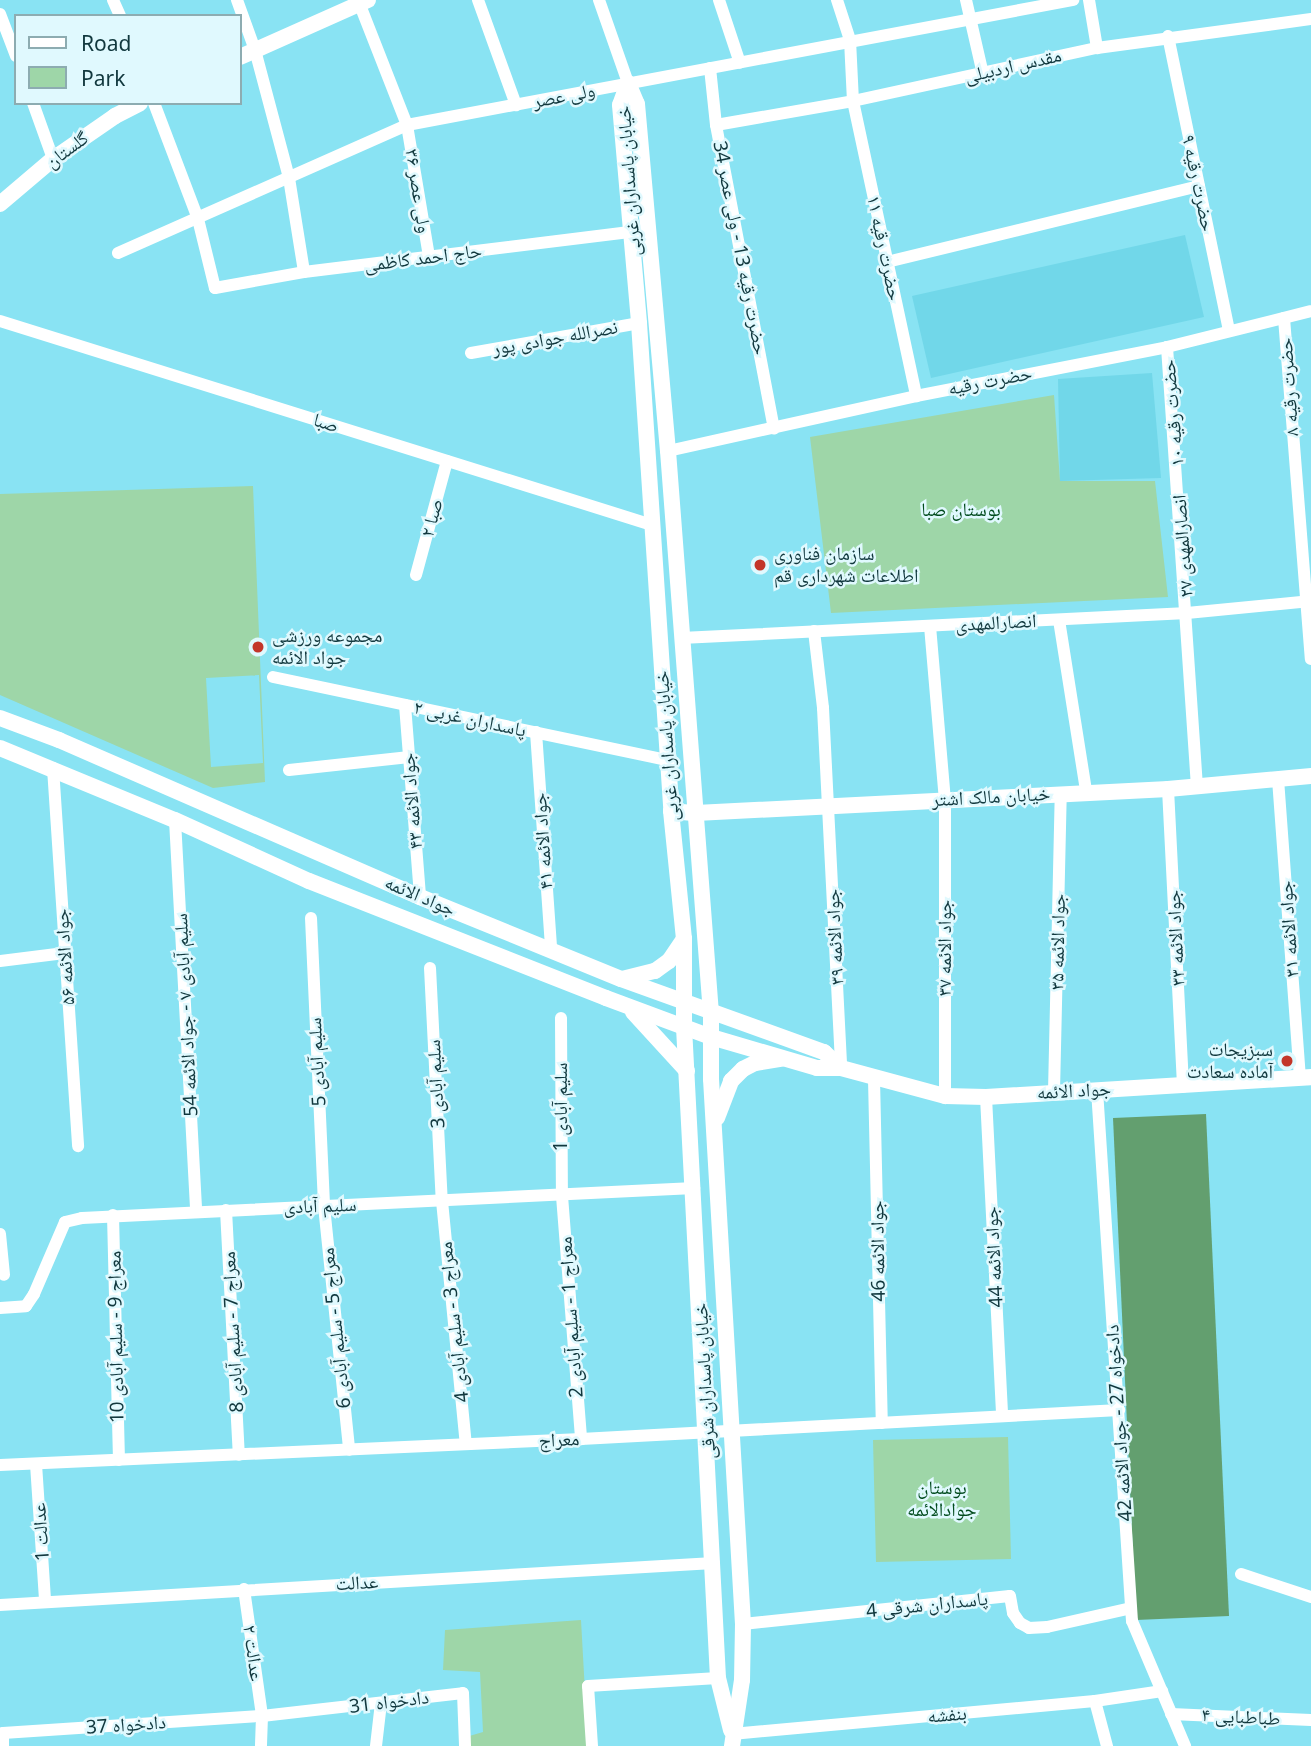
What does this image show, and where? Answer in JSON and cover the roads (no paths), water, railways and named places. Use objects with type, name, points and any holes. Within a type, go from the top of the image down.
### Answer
[{"type":"street","points":[[478,0],[516,105]]},
{"type":"street","points":[[598,0],[628,83]]},
{"type":"street","points":[[719,0],[740,62]]},
{"type":"street","name":"حضرت رقیه ۱۱","points":[[837,0],[850,40],[853,101],[916,396]]},
{"type":"street","points":[[966,0],[983,74]]},
{"type":"street","name":"ولی عصر","points":[[118,253],[407,125],[1073,0]]},
{"type":"street","points":[[1088,0],[1097,48]]},
{"type":"street","points":[[247,54],[362,1]]},
{"type":"street","name":"ولی عصر ۳۶","points":[[362,1],[407,125],[429,257]]},
{"type":"street","points":[[0,14],[14,51]]},
{"type":"street","name":"مقدس اردبیلی","points":[[716,125],[853,101],[1097,48],[1168,36],[1311,19]]},
{"type":"street","points":[[242,27],[247,54],[289,178],[304,272]]},
{"type":"street","name":"حضرت رقیه ۹","points":[[1168,36],[1229,331]]},
{"type":"street","name":"حضرت رقیه 13 - ولی عصر 34","points":[[710,68],[716,125],[774,428]]},
{"type":"street","name":"خیابان پاسداران غربی","points":[[628,83],[620,105],[639,323],[671,811],[684,939],[684,1027]]},
{"type":"street","name":"خیابان پاسداران غربی","points":[[628,83],[637,104],[668,451],[711,1037]]},
{"type":"street","points":[[34,105],[53,159]]},
{"type":"street","name":"گلستان","points":[[0,204],[53,159],[115,116],[136,105]]},
{"type":"street","points":[[156,105],[198,219]]},
{"type":"street","points":[[887,262],[1199,186]]},
{"type":"street","name":"حاج احمد کاظمی","points":[[198,219],[215,288],[304,272],[632,232]]},
{"type":"street","name":"حضرت رقیه","points":[[668,451],[916,396],[1167,346],[1311,311]]},
{"type":"street","name":"حضرت رقیه ۸","points":[[1284,318],[1309,601],[1311,659]]},
{"type":"street","name":"صبا","points":[[0,321],[652,525]]},
{"type":"street","name":"نصرالله جوادی پور","points":[[471,353],[639,323]]},
{"type":"street","name":"حضرت رقیه ۱۰","points":[[1167,346],[1178,480]]},
{"type":"street","name":"صبا ۲","points":[[416,575],[447,461]]},
{"type":"street","name":"انصارالمهدی ۲۷","points":[[1178,480],[1197,786]]},
{"type":"street","name":"انصارالمهدی","points":[[681,638],[1059,620],[1309,601]]},
{"type":"street","points":[[1059,620],[1086,791]]},
{"type":"street","name":"جواد الائمه ۳۷","points":[[930,626],[945,800],[945,1096]]},
{"type":"street","name":"جواد الائمه ۳۹","points":[[814,631],[823,708],[841,1068]]},
{"type":"street","name":"پاسداران غربی ۲","points":[[273,677],[668,760]]},
{"type":"street","name":"جواد الائمه ۴۳","points":[[404,705],[420,897]]},
{"type":"street","name":"جواد الائمه","points":[[0,718],[59,740],[420,897],[684,1005],[824,1052],[841,1068]]},
{"type":"street","name":"جواد الائمه ۴۱","points":[[536,732],[551,949]]},
{"type":"street","name":"جواد الائمه","points":[[0,748],[175,820],[309,881],[711,1037],[817,1068],[841,1068],[945,1096],[986,1097],[1305,1078]]},
{"type":"street","points":[[289,770],[408,757]]},
{"type":"street","name":"جواد الائمه ۵۶","points":[[53,768],[78,1146]]},
{"type":"street","name":"خیابان مالک اشتر","points":[[671,811],[696,813],[1086,791],[1168,789],[1311,776]]},
{"type":"street","name":"جواد الائمه ۳۱","points":[[1278,779],[1305,1078]]},
{"type":"street","name":"جواد الائمه ۳۳","points":[[1168,789],[1183,1087]]},
{"type":"street","name":"جواد الائمه ۳۵","points":[[1054,1092],[1061,793]]},
{"type":"street","name":"سلیم آبادی ۷ - جواد الائمه 54","points":[[175,820],[196,1211]]},
{"type":"street","name":"سلیم آبادی 5","points":[[311,918],[324,1206]]},
{"type":"street","points":[[621,979],[655,971],[669,961],[684,939]]},
{"type":"street","points":[[0,961],[65,953]]},
{"type":"street","name":"سلیم آبادی 3","points":[[430,968],[442,1201]]},
{"type":"street","points":[[626,1005],[687,1072]]},
{"type":"street","name":"سلیم آبادی 1","points":[[561,1018],[562,1196]]},
{"type":"street","name":"خیابان پاسداران شرقی","points":[[684,1027],[718,1678],[732,1740]]},
{"type":"street","name":"خیابان پاسداران شرقی","points":[[711,1037],[714,1131],[743,1624],[743,1680],[732,1740]]},
{"type":"street","points":[[714,1131],[731,1081],[743,1069],[755,1063],[788,1058]]},
{"type":"street","name":"جواد الائمه 46","points":[[874,1079],[882,1423]]},
{"type":"street","name":"دادخواه 27 - جواد الائمه 42","points":[[1097,1090],[1132,1621],[1185,1746]]},
{"type":"street","name":"جواد الائمه 44","points":[[986,1097],[1002,1416]]},
{"type":"street","name":"سلیم آبادی","points":[[0,1308],[26,1306],[65,1222],[113,1214],[694,1188]]},
{"type":"street","name":"معراج 1 - سلیم آبادی 2","points":[[562,1196],[581,1439]]},
{"type":"street","name":"معراج 3 - سلیم آبادی 4","points":[[442,1201],[466,1444]]},
{"type":"street","name":"معراج 5 - سلیم آبادی 6","points":[[324,1206],[349,1450]]},
{"type":"street","name":"معراج 7 - سلیم آبادی 8","points":[[226,1210],[239,1455]]},
{"type":"street","name":"معراج 9 - سلیم آبادی 10","points":[[113,1214],[119,1460]]},
{"type":"street","points":[[0,1234],[4,1275]]},
{"type":"street","name":"معراج","points":[[0,1465],[707,1433],[1119,1410]]},
{"type":"street","name":"عدالت 1","points":[[36,1464],[45,1601]]},
{"type":"street","name":"عدالت","points":[[0,1605],[714,1563]]},
{"type":"street","points":[[1241,1574],[1311,1597]]},
{"type":"street","name":"عدالت ۲","points":[[244,1590],[262,1716],[261,1746]]},
{"type":"street","name":"پاسداران شرقی 4","points":[[743,1624],[1010,1596],[1013,1613],[1020,1623],[1029,1628],[1046,1627],[1131,1608]]},
{"type":"street","points":[[592,1746],[588,1686],[718,1678]]},
{"type":"street","name":"بنفشه","points":[[732,1740],[1095,1701],[1162,1691]]},
{"type":"street","name":"دادخواه 31","points":[[262,1716],[463,1693],[466,1746]]},
{"type":"street","points":[[1095,1701],[1107,1746]]},
{"type":"street","points":[[376,1746],[381,1703]]},
{"type":"street","name":"طباطبایی ۴","points":[[1171,1714],[1311,1720]]},
{"type":"street","name":"دادخواه 37","points":[[3,1746],[4,1733],[262,1716]]},
{"type":"place","name":"سازمان فناوری اطلاعات شهرداری قم","points":[[760,565]]},
{"type":"place","name":"مجموعه ورزشی جواد الائمه","points":[[258,647]]},
{"type":"place","name":"سبزیجات آماده سعادت","points":[[1287,1061]]},
{"type":"park label","name":"بوستان صبا","points":[[961,510]]},
{"type":"park label","name":"بوستان جوادالائمه","points":[[942,1499]]}]
